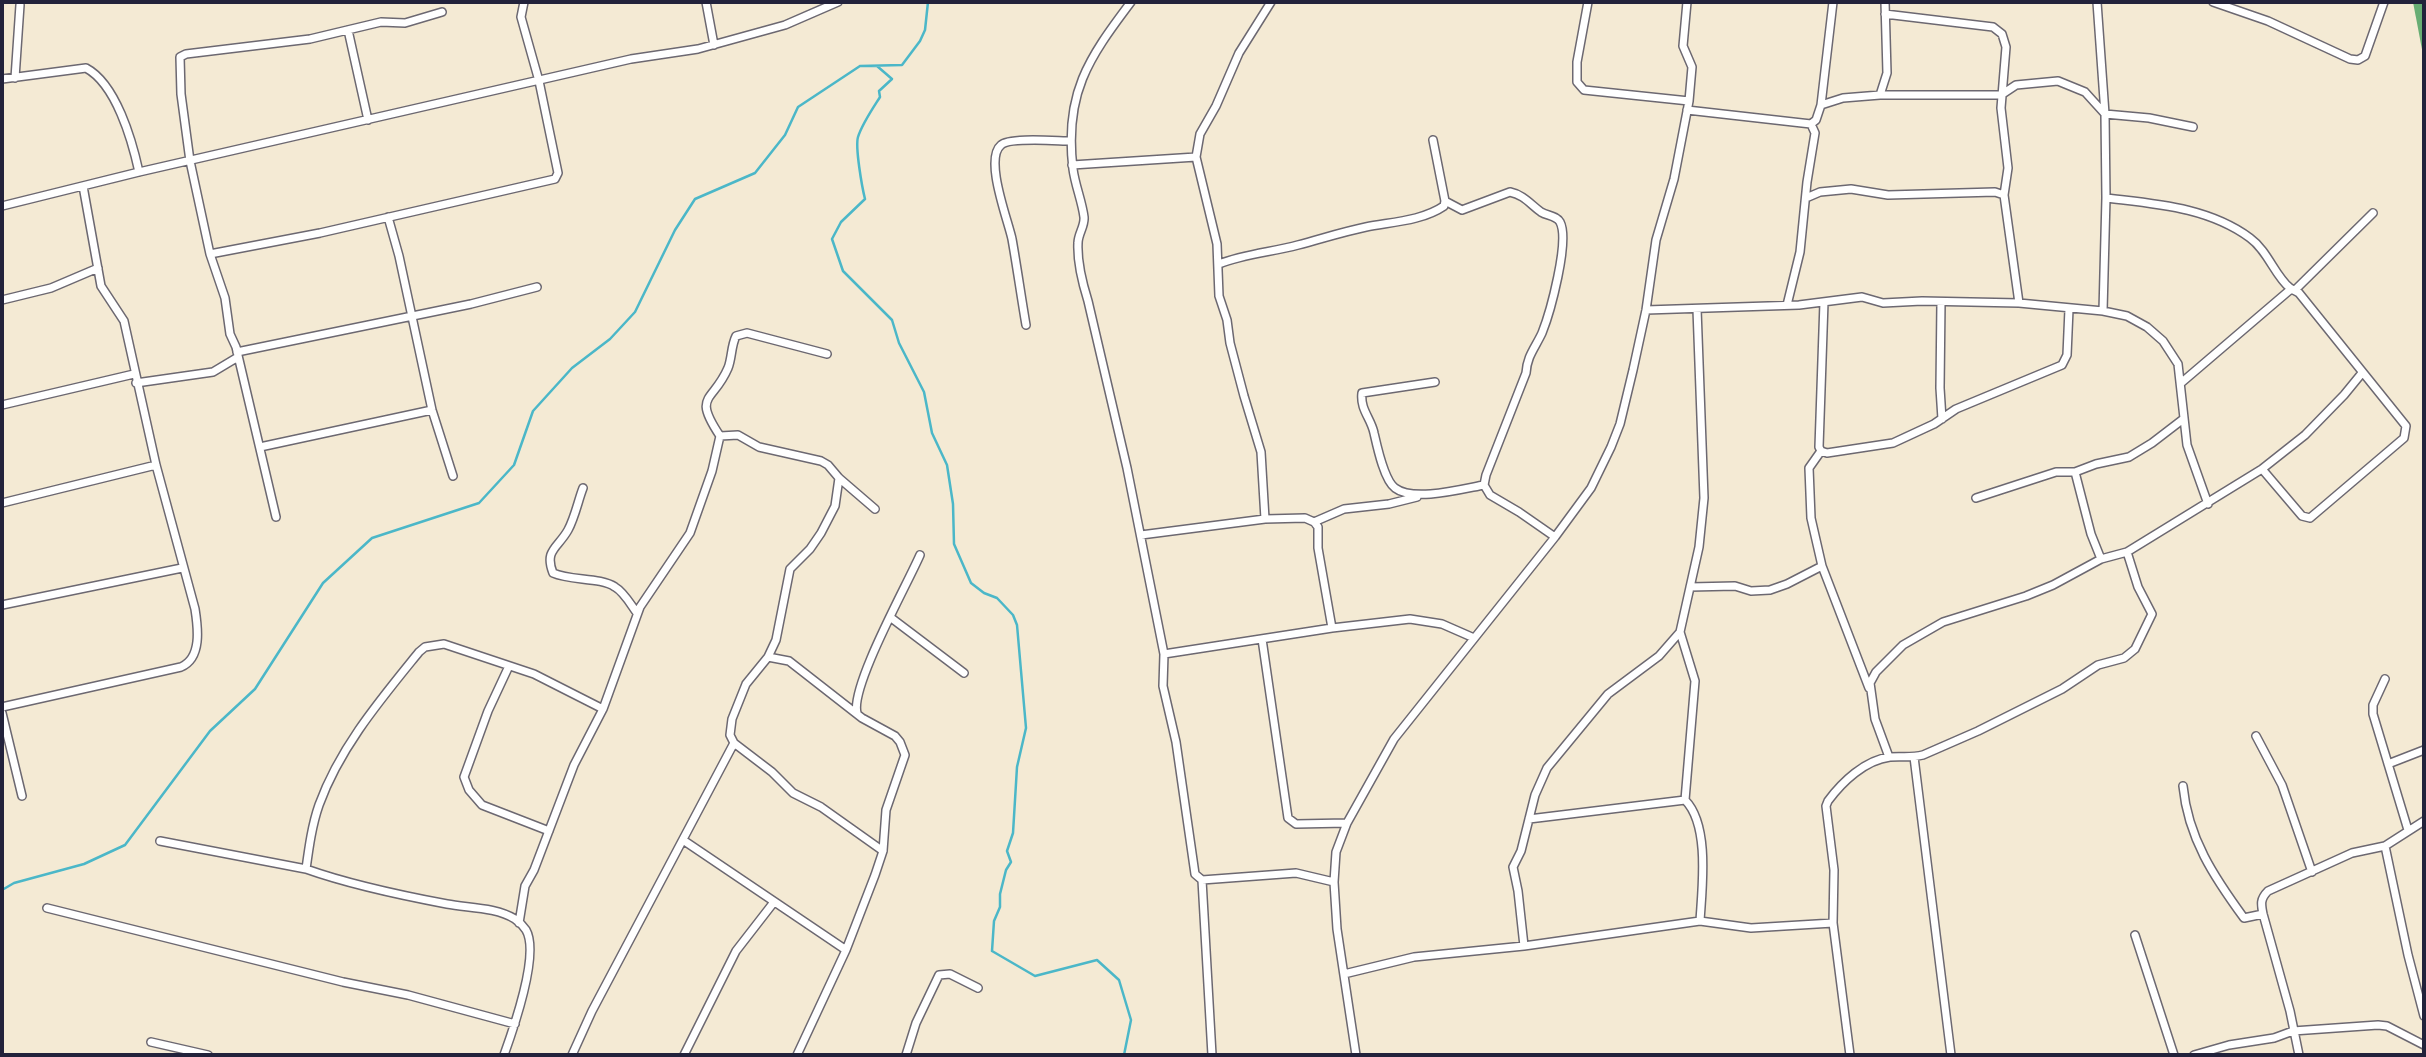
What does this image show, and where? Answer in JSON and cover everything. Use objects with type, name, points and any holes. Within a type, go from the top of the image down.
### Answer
[{"type":"street","points":[[210,254],[555,179],[558,173],[539,81],[521,17],[524,2]]},
{"type":"street","points":[[706,2],[714,45]]},
{"type":"street","points":[[2,206],[631,59],[698,50],[785,25],[838,2]]},
{"type":"street","points":[[1131,2],[1102,40],[1075,96],[1072,165],[1084,217],[1078,239],[1080,277],[1091,313],[1141,535],[1164,654],[1163,686],[1176,742],[1195,874],[1202,880],[1296,873],[1334,882]]},
{"type":"street","points":[[1265,519],[1261,452],[1240,383],[1227,320],[1219,296],[1217,244],[1196,157],[1200,134],[1216,106],[1239,52],[1271,2]]},
{"type":"street","points":[[1588,2],[1577,62],[1577,82],[1584,90],[1689,101]]},
{"type":"street","points":[[1356,1055],[1337,929],[1334,882],[1336,852],[1347,823],[1394,739],[1591,488],[1616,436],[1646,310],[1656,240],[1674,179],[1689,101],[1692,67],[1683,46],[1687,2]]},
{"type":"street","points":[[1811,124],[1821,105],[1833,2]]},
{"type":"street","points":[[1880,95],[1887,73],[1885,2]]},
{"type":"street","points":[[2096,2],[2105,114],[2103,311]]},
{"type":"street","points":[[2213,2],[2358,60],[2365,56],[2384,2]]},
{"type":"street","points":[[15,78],[19,5]]},
{"type":"street","points":[[276,517],[238,355],[229,328],[225,298],[210,254],[190,161],[181,94],[180,57],[186,54],[310,39],[381,22],[405,23],[442,12]]},
{"type":"street","points":[[1885,14],[1993,27],[2002,34],[2006,47],[2000,108],[2008,168],[2004,195],[2019,303]]},
{"type":"street","points":[[348,30],[368,120]]},
{"type":"street","points":[[2,79],[86,68],[97,74],[106,86],[128,133],[139,172]]},
{"type":"street","points":[[1821,105],[1843,98],[1880,95],[2001,95],[2017,85],[2058,81],[2085,92],[2105,114],[2149,118],[2193,127]]},
{"type":"street","points":[[1687,110],[1811,124]]},
{"type":"street","points":[[1787,305],[1800,252],[1815,133],[1811,124]]},
{"type":"street","points":[[1219,264],[1297,245],[1329,234],[1437,211],[1444,206],[1445,201],[1433,140]]},
{"type":"street","points":[[1026,325],[1011,235],[997,182],[996,155],[998,148],[1007,141],[1071,141]]},
{"type":"street","points":[[1072,165],[1196,157]]},
{"type":"street","points":[[2,707],[68,694],[187,664],[195,651],[198,629],[195,609],[156,466],[124,321],[101,285],[83,186]]},
{"type":"street","points":[[1806,198],[1820,192],[1852,189],[1888,195],[1995,192],[2004,195]]},
{"type":"street","points":[[1445,201],[1462,210],[1510,192],[1518,194],[1542,212],[1556,218],[1562,228],[1560,266],[1551,307],[1541,335],[1527,359],[1526,373],[1486,475],[1485,485],[1490,495],[1555,537]]},
{"type":"street","points":[[2106,198],[2178,208],[2214,218],[2256,244],[2406,426],[2404,438],[2309,518],[2302,516],[2262,469]]},
{"type":"street","points":[[2181,383],[2293,290],[2373,212]]},
{"type":"street","points":[[388,217],[432,410],[453,476]]},
{"type":"street","points":[[2,300],[51,288],[98,268]]},
{"type":"street","points":[[136,383],[213,372],[238,355],[537,287]]},
{"type":"street","points":[[1646,310],[1787,305],[1862,297],[1883,303],[2019,303],[2103,311],[2135,320],[2163,341],[2178,364],[2182,420],[2192,463],[2208,504]]},
{"type":"street","points":[[1824,302],[1818,435],[1821,452],[1809,468],[1811,518],[1822,566],[1870,691],[1878,732],[1889,757]]},
{"type":"street","points":[[1941,302],[1942,419]]},
{"type":"street","points":[[1524,946],[1513,867],[1521,850],[1535,795],[1547,768],[1608,694],[1659,656],[1680,632],[1699,547],[1704,498],[1697,309]]},
{"type":"street","points":[[1821,452],[1847,452],[1893,443],[1942,419],[1956,409],[2065,362],[2070,309]]},
{"type":"street","points":[[519,923],[525,886],[534,870],[574,765],[603,709],[637,613],[690,533],[712,471],[720,436],[707,417],[707,397],[729,366],[736,336],[747,333],[827,354]]},
{"type":"street","points":[[1870,691],[1872,677],[1887,660],[1903,646],[1943,622],[2053,585],[2101,559],[2127,552],[2208,504],[2262,469],[2305,435],[2362,373]]},
{"type":"street","points":[[2,405],[134,374]]},
{"type":"street","points":[[1418,497],[1395,489],[1388,479],[1374,431],[1361,402],[1362,393],[1435,382]]},
{"type":"street","points":[[260,447],[432,410]]},
{"type":"street","points":[[1976,498],[2056,472],[2075,472],[2129,457],[2182,420]]},
{"type":"street","points":[[720,436],[738,435],[759,447],[821,461],[876,509]]},
{"type":"street","points":[[2,503],[156,466]]},
{"type":"street","points":[[2075,472],[2091,534],[2101,559]]},
{"type":"street","points":[[839,478],[835,506],[821,533],[810,550],[790,569],[776,640],[768,657],[746,684],[730,730],[734,743],[772,772],[793,793],[821,807],[883,850]]},
{"type":"street","points":[[1314,522],[1344,509],[1389,504],[1485,485]]},
{"type":"street","points":[[583,488],[568,530],[552,550],[549,563],[553,573],[564,578],[615,587],[637,613]]},
{"type":"street","points":[[1141,535],[1265,519],[1305,518],[1314,522],[1318,527],[1318,548],[1332,628]]},
{"type":"street","points":[[1850,1055],[1833,923],[1834,870],[1826,806],[1828,801],[1862,768],[1878,759],[1914,757],[1978,731],[2062,689],[2091,668],[2129,654],[2135,649],[2152,614],[2138,587],[2127,552]]},
{"type":"street","points":[[857,713],[857,702],[870,660],[920,555]]},
{"type":"street","points":[[1690,587],[1735,586],[1751,591],[1770,590],[1822,566]]},
{"type":"street","points":[[2,605],[183,568]]},
{"type":"street","points":[[890,617],[964,673]]},
{"type":"street","points":[[1164,654],[1402,620],[1424,620],[1442,624],[1474,638]]},
{"type":"street","points":[[1680,632],[1695,681],[1685,800],[1691,806],[1703,845],[1700,921]]},
{"type":"street","points":[[1262,639],[1289,818],[1296,824],[1347,823]]},
{"type":"street","points":[[306,869],[319,806],[329,783],[369,713],[425,647],[444,644],[534,674],[603,709]]},
{"type":"street","points":[[768,657],[789,661],[857,713],[895,736],[903,748],[903,764],[886,810],[883,850],[846,950],[797,1055]]},
{"type":"street","points":[[509,666],[488,711],[464,777],[469,790],[482,805],[549,831]]},
{"type":"street","points":[[2385,679],[2373,710],[2408,830]]},
{"type":"street","points":[[2,713],[22,796]]},
{"type":"street","points":[[2256,736],[2282,785],[2312,872]]},
{"type":"street","points":[[572,1055],[592,1011],[734,743]]},
{"type":"street","points":[[2388,764],[2424,750]]},
{"type":"street","points":[[1914,757],[1951,1055]]},
{"type":"street","points":[[2183,786],[2191,829],[2215,876],[2245,918],[2263,914]]},
{"type":"street","points":[[1529,819],[1685,800]]},
{"type":"street","points":[[2299,1055],[2290,1011],[2263,914],[2263,897],[2269,891],[2352,853],[2385,846],[2424,821]]},
{"type":"street","points":[[683,840],[846,950]]},
{"type":"street","points":[[160,841],[306,869],[351,883],[419,899],[490,911],[515,919],[527,931],[529,949],[524,1000],[504,1055]]},
{"type":"street","points":[[2385,846],[2424,1016]]},
{"type":"street","points":[[1202,880],[1212,1055]]},
{"type":"street","points":[[684,1055],[736,951],[774,902]]},
{"type":"street","points":[[47,908],[343,982],[408,995],[515,1024]]},
{"type":"street","points":[[1344,974],[1414,957],[1524,946],[1700,921],[1751,928],[1833,923]]},
{"type":"street","points":[[2135,935],[2173,1055]]},
{"type":"street","points":[[918,1055],[907,1052],[916,1023],[939,975],[950,974],[978,988]]},
{"type":"street","points":[[2194,1055],[2229,1045],[2274,1038],[2293,1031],[2378,1025],[2387,1026],[2424,1045]]},
{"type":"street","points":[[151,1042],[208,1055]]},
{"type":"green space","points":[[2413,2],[2424,2],[2424,60]]},
{"type":"waterway","points":[[928,2],[925,30],[902,65],[860,66],[877,66],[892,79],[879,91],[880,97],[858,137],[858,158],[865,199],[841,222],[832,239],[843,271],[892,320],[899,343],[924,392],[932,433],[947,465],[953,504],[954,544],[971,583],[984,593],[997,598],[1013,615],[1017,625],[1026,728],[1017,767],[1013,833],[1007,851],[1011,862],[1006,870],[1000,907],[994,921],[992,951],[1035,976],[1097,960],[1119,980],[1131,1020],[1124,1055]]},
{"type":"waterway","points":[[2,890],[14,883],[84,864],[125,845],[210,731],[255,689],[323,583],[372,538],[479,503],[514,465],[533,411],[572,368],[610,339],[635,312],[675,230],[695,199],[755,173],[785,135],[798,107],[860,66]]}]
